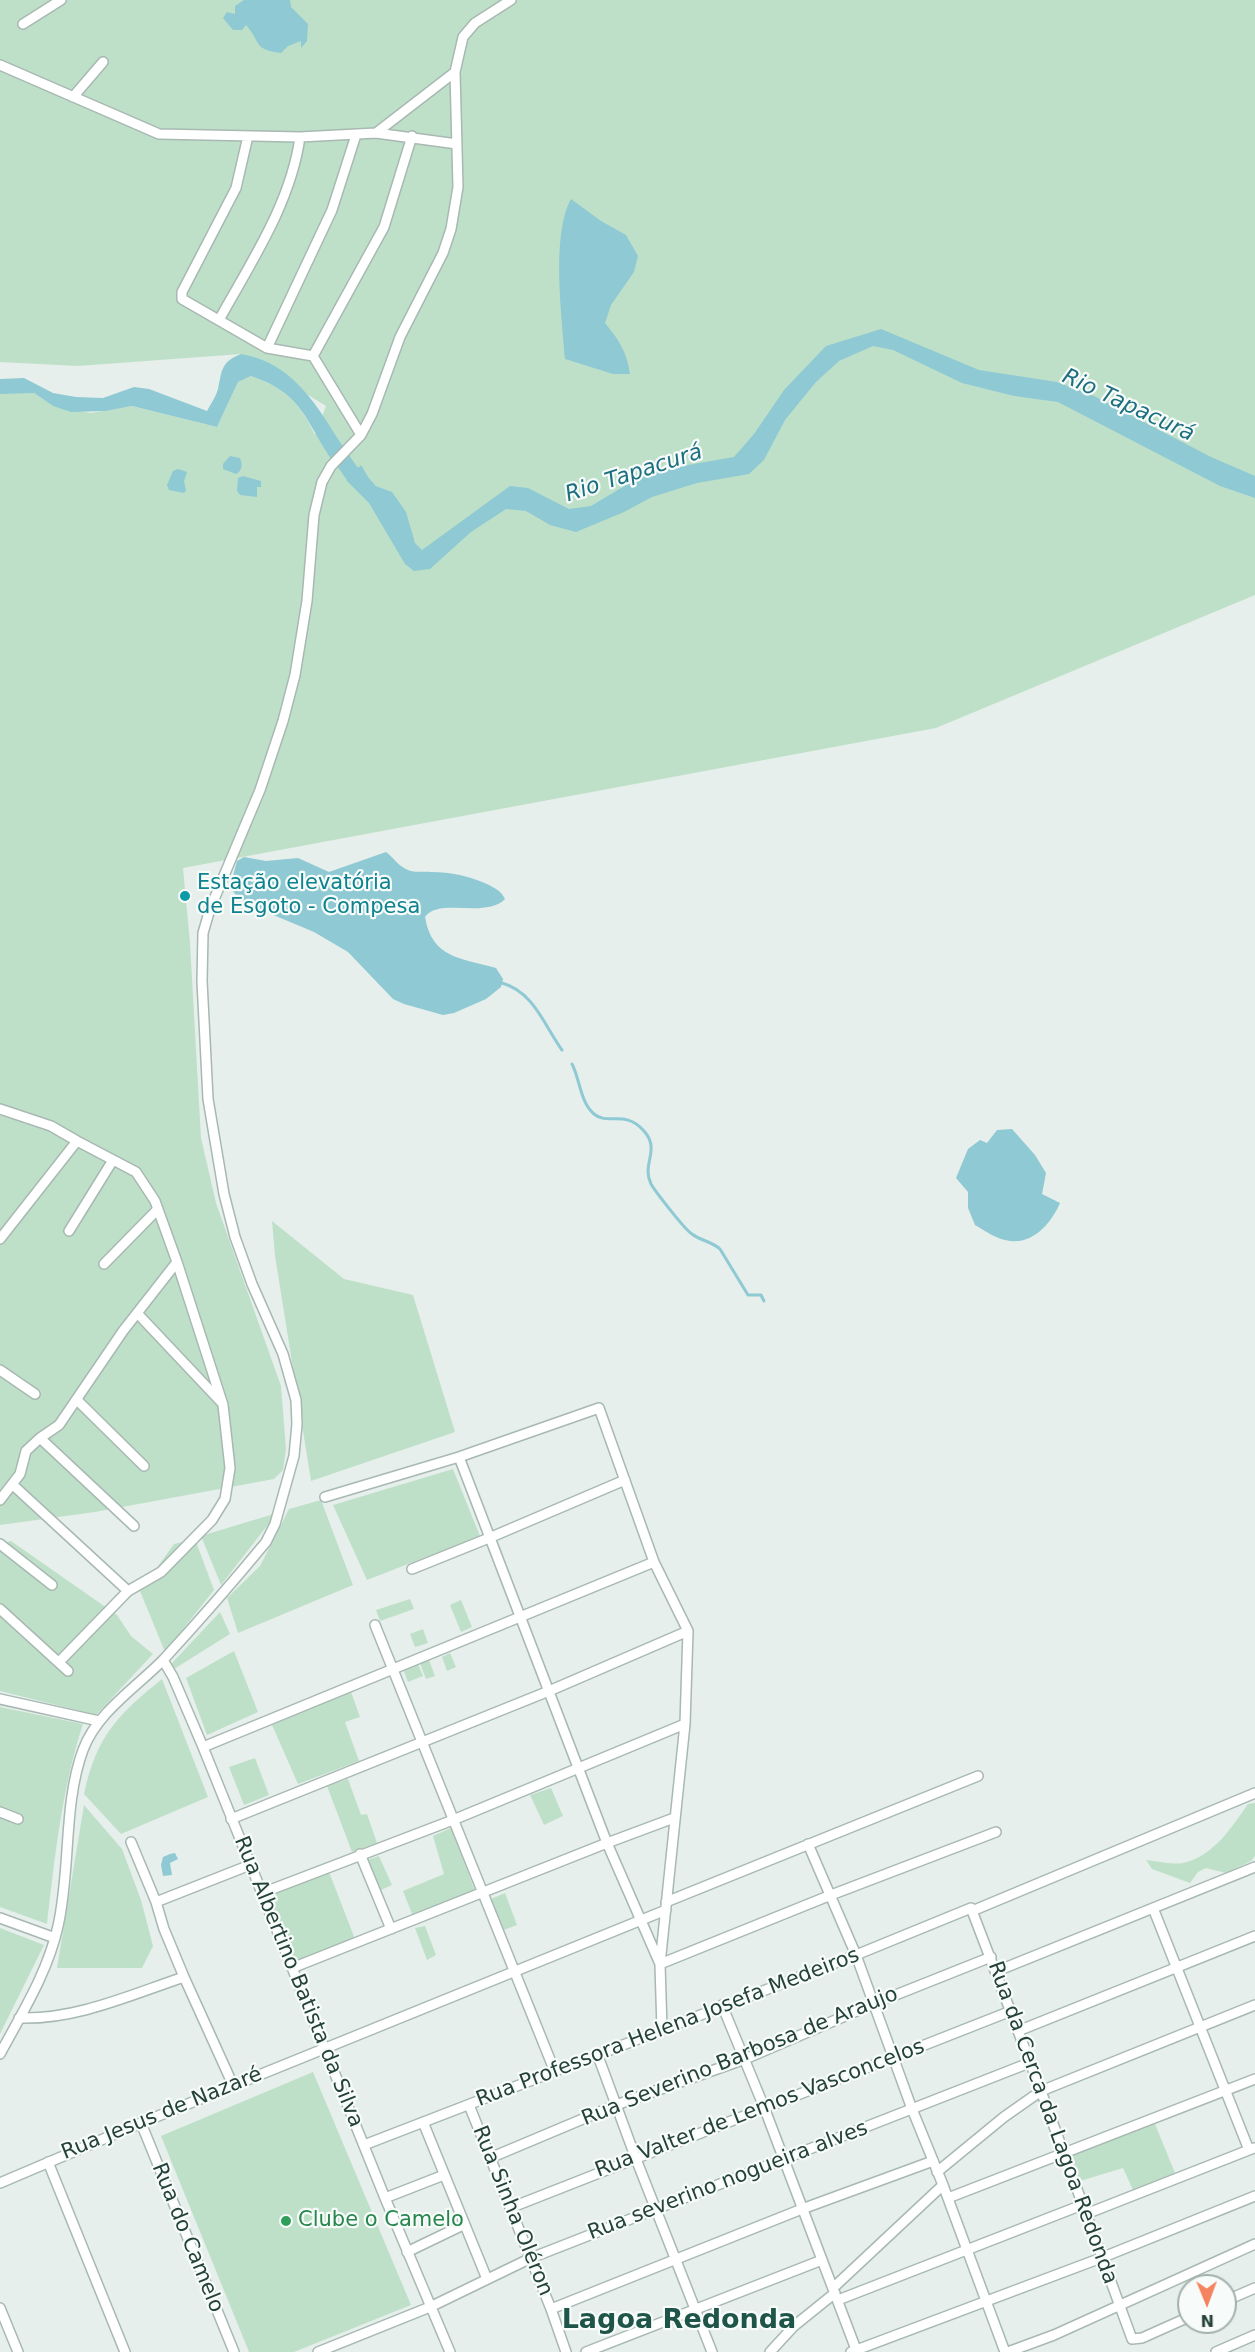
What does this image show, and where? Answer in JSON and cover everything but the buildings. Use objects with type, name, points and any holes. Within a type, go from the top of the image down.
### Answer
[{"type":"street","points":[[23,24],[60,0]]},
{"type":"street","points":[[0,2054],[37,1985],[55,1938],[61,1908],[75,1783],[82,1750],[99,1721],[163,1660],[266,1542],[275,1524],[294,1456],[297,1424],[292,1381],[236,1237],[214,1138],[208,1099],[201,949],[203,933],[210,909],[256,799],[283,721],[295,675],[307,601],[312,534],[318,494],[326,474],[335,461],[361,435],[372,414],[400,337],[443,253],[451,229],[458,187],[455,72],[464,37],[475,22],[511,0]]},
{"type":"street","points":[[73,97],[103,62]]},
{"type":"street","points":[[0,65],[159,134],[300,137],[376,133],[412,136],[457,144]]},
{"type":"street","points":[[376,133],[455,72]]},
{"type":"street","points":[[248,135],[236,188],[182,292],[184,302],[267,348],[313,356],[361,435]]},
{"type":"street","points":[[267,348],[332,210],[356,135]]},
{"type":"street","points":[[313,356],[384,227],[412,136]]},
{"type":"street","points":[[219,320],[286,192],[297,162],[300,137]]},
{"type":"street","points":[[0,1109],[51,1126],[136,1172],[158,1209],[224,1405],[230,1468],[225,1499],[212,1520],[161,1572],[128,1591],[59,1662]]},
{"type":"street","points":[[0,1239],[77,1142]]},
{"type":"street","points":[[69,1231],[113,1160]]},
{"type":"street","points":[[104,1264],[158,1209]]},
{"type":"street","points":[[0,1500],[20,1474],[26,1451],[59,1425],[137,1313],[177,1262]]},
{"type":"street","points":[[137,1313],[224,1405]]},
{"type":"street","points":[[0,1370],[35,1394]]},
{"type":"street","points":[[77,1400],[144,1466]]},
{"type":"street","points":[[325,1497],[459,1457],[598,1408],[654,1562],[688,1631],[685,1724],[660,1964],[662,2030]]},
{"type":"street","points":[[40,1438],[134,1526]]},
{"type":"street","points":[[459,1457],[607,1843],[660,1964]]},
{"type":"street","points":[[412,1569],[625,1480]]},
{"type":"street","points":[[13,1485],[128,1591]]},
{"type":"street","points":[[0,1544],[52,1585]]},
{"type":"street","points":[[203,1747],[654,1562]]},
{"type":"street","points":[[0,1609],[68,1671]]},
{"type":"street","points":[[375,1626],[555,2072]]},
{"type":"street","points":[[231,1819],[549,1691],[688,1631]]},
{"type":"street","name":"Rua Albertino Batista da Silva","points":[[163,1660],[173,1677],[203,1747],[407,2252],[450,2352]]},
{"type":"street","points":[[0,1699],[99,1721]]},
{"type":"street","points":[[262,1893],[453,1820],[685,1724]]},
{"type":"street","name":"Rua Jesus de Nazaré","points":[[0,2183],[233,2085],[640,1920],[666,1906],[808,1844],[978,1776]]},
{"type":"street","name":"Rua Professora Helena Josefa Medeiros","points":[[364,2145],[971,1910],[1255,1793]]},
{"type":"street","points":[[0,1812],[18,1819]]},
{"type":"street","points":[[292,1968],[675,1818]]},
{"type":"street","points":[[660,1964],[996,1832]]},
{"type":"street","points":[[131,1842],[184,1977],[233,2085]]},
{"type":"street","points":[[808,1844],[856,1955],[912,2109],[968,2251],[984,2300],[1006,2352],[1054,2335],[1255,2244]]},
{"type":"street","points":[[360,1854],[391,1929]]},
{"type":"street","points":[[156,1902],[250,1865]]},
{"type":"street","points":[[996,1971],[1255,1867]]},
{"type":"street","points":[[835,2294],[968,2251],[1252,2149],[1226,2091],[1153,1908]]},
{"type":"street","name":"Rua da Cerca da Lagoa Redonda","points":[[971,1910],[991,1957],[1132,2339],[1142,2338],[1177,2322]]},
{"type":"street","points":[[0,1918],[55,1938]]},
{"type":"street","points":[[1018,2031],[1255,1936]]},
{"type":"street","name":"Rua Severino Barbosa de Araujo","points":[[490,2158],[616,2105],[745,2059],[991,1957]]},
{"type":"street","points":[[19,2018],[59,2016],[88,2010],[184,1977]]},
{"type":"street","points":[[722,2005],[764,2107],[855,2351],[984,2300],[1101,2258],[1255,2196]]},
{"type":"street","points":[[938,2172],[995,2124],[1041,2091],[1255,2005]]},
{"type":"street","name":"Rua Valter de Lemos Vasconcelos","points":[[510,2208],[1011,2011]]},
{"type":"street","points":[[598,2056],[712,2352]]},
{"type":"street","name":"Rua severino nogueira alves","points":[[318,2352],[334,2349],[430,2307],[531,2258],[1029,2063]]},
{"type":"street","points":[[948,2198],[1255,2079]]},
{"type":"street","name":"Rua Sinha Oléron","points":[[469,2105],[566,2352]]},
{"type":"street","points":[[423,2122],[463,2225],[487,2279]]},
{"type":"street","name":"Rua do Camelo","points":[[141,2123],[234,2352]]},
{"type":"street","points":[[551,2309],[802,2209],[933,2161]]},
{"type":"street","points":[[48,2162],[125,2352]]},
{"type":"street","points":[[385,2198],[444,2175]]},
{"type":"street","points":[[770,2352],[794,2326],[835,2294],[943,2185]]},
{"type":"street","points":[[407,2252],[463,2225]]},
{"type":"street","points":[[586,2352],[822,2260]]},
{"type":"street","points":[[1237,2296],[1255,2288]]},
{"type":"street","points":[[0,2308],[18,2352]]},
{"type":"street","points":[[1216,2352],[1255,2335]]},
{"type":"green space","points":[[0,0],[1255,0],[1255,595],[936,728],[183,868],[190,943],[201,1138],[216,1203],[281,1386],[286,1449],[283,1470],[274,1479],[95,1512],[0,1525],[0,393],[34,393],[53,406],[91,413],[132,406],[217,427],[238,382],[251,376],[273,386],[290,398],[297,405],[315,435],[326,406],[241,354],[78,366],[0,362]]},
{"type":"green space","points":[[272,1221],[344,1279],[413,1295],[455,1432],[311,1481],[275,1256]]},
{"type":"green space","points":[[453,1469],[480,1536],[367,1580],[333,1505]]},
{"type":"green space","points":[[321,1500],[353,1585],[238,1633],[227,1598],[260,1566],[289,1509]]},
{"type":"green space","points":[[277,1513],[221,1585],[201,1536]]},
{"type":"green space","points":[[195,1539],[214,1590],[165,1652],[140,1591],[174,1544]]},
{"type":"green space","points":[[11,1541],[117,1615],[131,1636],[153,1654],[96,1715],[0,1691],[0,1544]]},
{"type":"green space","points":[[410,1599],[414,1609],[380,1621],[376,1610]]},
{"type":"green space","points":[[461,1600],[472,1627],[461,1632],[450,1605]]},
{"type":"green space","points":[[220,1612],[230,1634],[174,1669],[172,1663]]},
{"type":"green space","points":[[423,1629],[428,1643],[415,1647],[410,1634]]},
{"type":"green space","points":[[234,1651],[258,1712],[207,1735],[186,1678]]},
{"type":"green space","points":[[450,1653],[456,1667],[447,1671],[442,1657]]},
{"type":"green space","points":[[429,1660],[435,1676],[426,1679],[420,1663]]},
{"type":"green space","points":[[418,1664],[423,1676],[408,1682],[403,1669]]},
{"type":"green space","points":[[162,1679],[208,1797],[121,1834],[84,1794],[89,1774],[102,1742],[111,1728],[133,1704]]},
{"type":"green space","points":[[351,1692],[360,1717],[345,1722],[359,1761],[298,1784],[272,1725]]},
{"type":"green space","points":[[0,1707],[83,1724],[64,1797],[47,1924],[0,1907]]},
{"type":"green space","points":[[255,1758],[269,1795],[244,1805],[229,1767]]},
{"type":"green space","points":[[348,1779],[361,1815],[367,1814],[377,1843],[352,1852],[327,1786]]},
{"type":"green space","points":[[551,1788],[563,1816],[544,1825],[530,1795]]},
{"type":"green space","points":[[1255,1803],[1255,1856],[1251,1861],[1226,1873],[1206,1868],[1198,1872],[1190,1883],[1152,1869],[1146,1860],[1183,1863],[1204,1854],[1221,1840],[1248,1804]]},
{"type":"green space","points":[[84,1805],[122,1849],[141,1900],[153,1946],[142,1968],[57,1968]]},
{"type":"green space","points":[[451,1828],[475,1891],[412,1914],[403,1891],[444,1874],[433,1836]]},
{"type":"green space","points":[[379,1856],[392,1885],[379,1891],[367,1860]]},
{"type":"green space","points":[[329,1872],[355,1939],[294,1962],[267,1894]]},
{"type":"green space","points":[[505,1893],[517,1925],[504,1930],[491,1899]]},
{"type":"green space","points":[[425,1926],[436,1955],[427,1960],[415,1928]]},
{"type":"green space","points":[[0,1928],[44,1945],[0,2034]]},
{"type":"green space","name":"Clube o Camelo","points":[[313,2072],[411,2305],[294,2352],[249,2352],[161,2136]]},
{"type":"green space","points":[[1155,2124],[1175,2173],[1133,2190],[1123,2168],[1080,2181],[1072,2154]]},
{"type":"water","points":[[244,0],[290,0],[291,7],[308,24],[307,41],[301,48],[301,41],[288,46],[281,53],[261,47],[246,25],[242,30],[233,30],[223,18],[227,12],[235,14],[235,6]]},
{"type":"water","points":[[571,199],[601,221],[626,235],[638,256],[634,272],[611,305],[605,323],[622,347],[630,374],[613,374],[565,359],[559,276],[561,233]]},
{"type":"water","points":[[881,329],[979,370],[1057,382],[1094,396],[1211,457],[1255,476],[1255,498],[1220,486],[1058,402],[1014,396],[962,383],[893,350],[873,346],[839,361],[816,382],[785,420],[764,460],[749,474],[697,483],[652,497],[624,512],[576,532],[550,525],[526,511],[506,509],[471,532],[430,569],[414,571],[405,564],[369,503],[346,480],[361,465],[373,485],[392,492],[406,512],[415,543],[422,550],[510,486],[528,488],[569,509],[591,506],[648,472],[734,457],[754,434],[784,390],[826,346]]},
{"type":"water","points":[[241,354],[276,366],[290,377],[314,403],[344,449],[332,460],[308,420],[292,400],[282,391],[251,376],[238,382],[217,427],[132,406],[105,411],[71,412],[53,406],[34,393],[0,394],[0,379],[24,378],[53,393],[76,397],[103,398],[134,387],[149,389],[207,411],[217,392],[224,367],[230,360]]},
{"type":"water","points":[[230,456],[240,458],[241,461],[241,469],[236,474],[223,469],[223,464]]},
{"type":"water","points":[[178,469],[187,472],[184,493],[169,490],[167,485],[173,471]]},
{"type":"water","points":[[243,476],[261,481],[261,487],[257,487],[257,497],[240,495],[237,491],[238,478]]},
{"type":"water","points":[[386,852],[408,870],[467,877],[493,887],[503,896],[505,899],[497,905],[441,909],[432,911],[425,917],[434,941],[442,949],[460,959],[496,968],[503,979],[501,987],[486,999],[454,1013],[443,1015],[404,1004],[393,999],[348,952],[314,932],[247,904],[230,887],[237,861],[244,857],[266,861],[298,858],[329,872]]},
{"type":"water","points":[[1012,1129],[1035,1155],[1046,1173],[1042,1194],[1060,1203],[1051,1219],[1039,1232],[1023,1240],[1014,1241],[997,1238],[975,1225],[968,1208],[968,1192],[956,1178],[968,1149],[980,1140],[987,1143],[997,1130]]},
{"type":"water","points":[[175,1853],[178,1859],[170,1863],[172,1875],[163,1876],[161,1865],[163,1857]]},
{"type":"waterway","name":"Rio Tapacurá","points":[[330,442],[351,472],[368,489]]},
{"type":"waterway","points":[[502,983],[513,987],[530,1002],[562,1050]]},
{"type":"waterway","points":[[572,1064],[583,1097],[594,1114],[605,1119],[624,1119],[637,1124],[649,1138],[651,1151],[648,1170],[651,1184],[670,1210],[692,1234],[720,1249],[748,1295],[761,1295],[764,1301]]},
{"type":"place","name":"Estação elevatória de Esgoto - Compesa","points":[[185,896]]},
{"type":"place","name":"Clube o Camelo","points":[[286,2221]]},
{"type":"district","name":"Lagoa Redonda","points":[[679,2321]]}]
